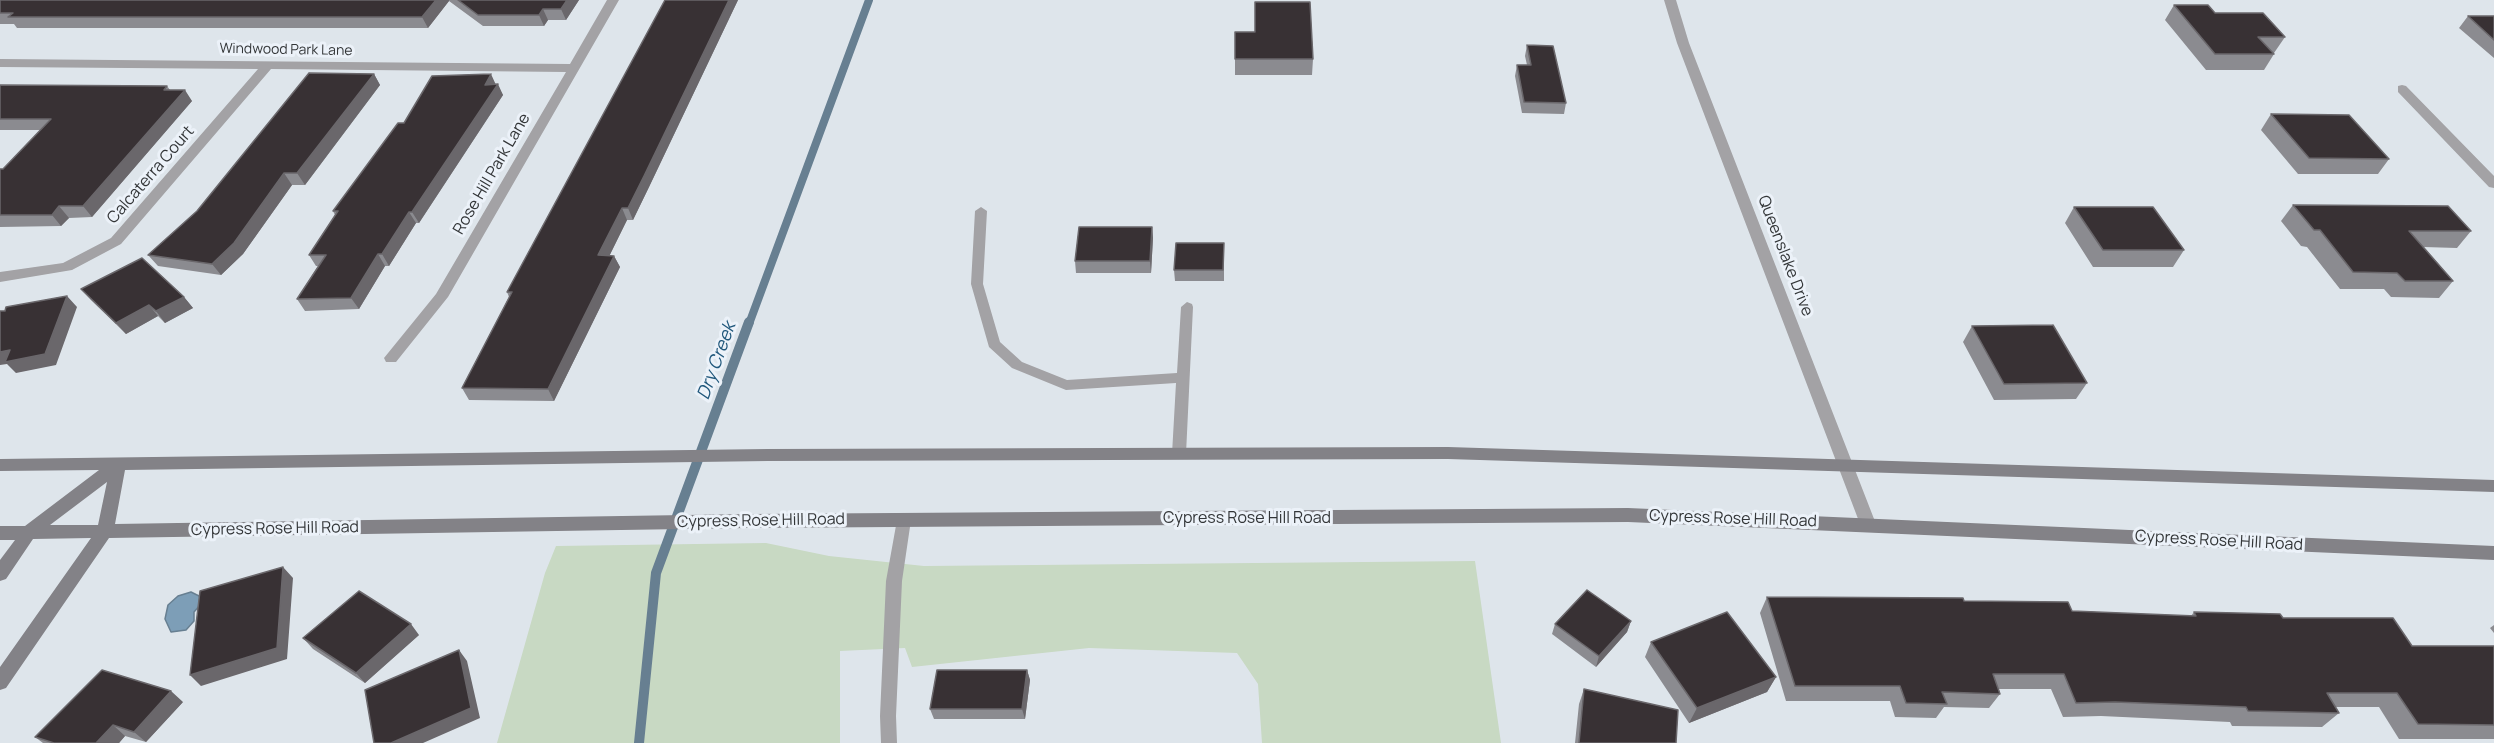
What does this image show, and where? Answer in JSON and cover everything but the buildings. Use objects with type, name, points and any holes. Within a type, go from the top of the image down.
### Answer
[{"type":"main road","points":[[0,465],[768,455],[1448,453],[2494,486]]},
{"type":"main road","points":[[0,682],[105,531],[118,464]]},
{"type":"main road","points":[[0,574],[29,532],[118,464]]},
{"type":"main road","name":"Cypress Rose Hill Road","points":[[0,533],[749,521],[1628,515],[2494,553]]},
{"type":"street","name":"Rose Hill Park Lane","points":[[391,358],[441,297],[613,0]]},
{"type":"street","name":"Queenslake Drive","points":[[1670,0],[1683,43],[1868,524]]},
{"type":"street","name":"Windwood Park Lane","points":[[0,63],[572,68]]},
{"type":"street","name":"Calcaterra Court","points":[[0,277],[68,267],[116,241],[268,65]]},
{"type":"street","points":[[2402,89],[2494,184]]},
{"type":"lane","points":[[981,211],[977,284],[994,344],[1017,365],[1066,385],[1183,378]]},
{"type":"lane","points":[[1179,454],[1187,307]]},
{"type":"lane","points":[[889,743],[888,716],[894,581],[904,520]]},
{"type":"green space","points":[[766,543],[829,556],[924,566],[1475,561],[1501,743],[1262,743],[1258,684],[1237,653],[1089,648],[912,667],[905,648],[840,651],[840,743],[497,743],[545,573],[556,546]]},
{"type":"water","points":[[191,592],[201,597],[201,604],[194,612],[194,621],[186,630],[171,632],[165,619],[168,605],[178,596]]},
{"type":"waterway","name":"Dry Creek","points":[[749,324],[869,0]]},
{"type":"waterway","name":"Dry Creek","points":[[639,743],[656,573],[749,322]]}]
